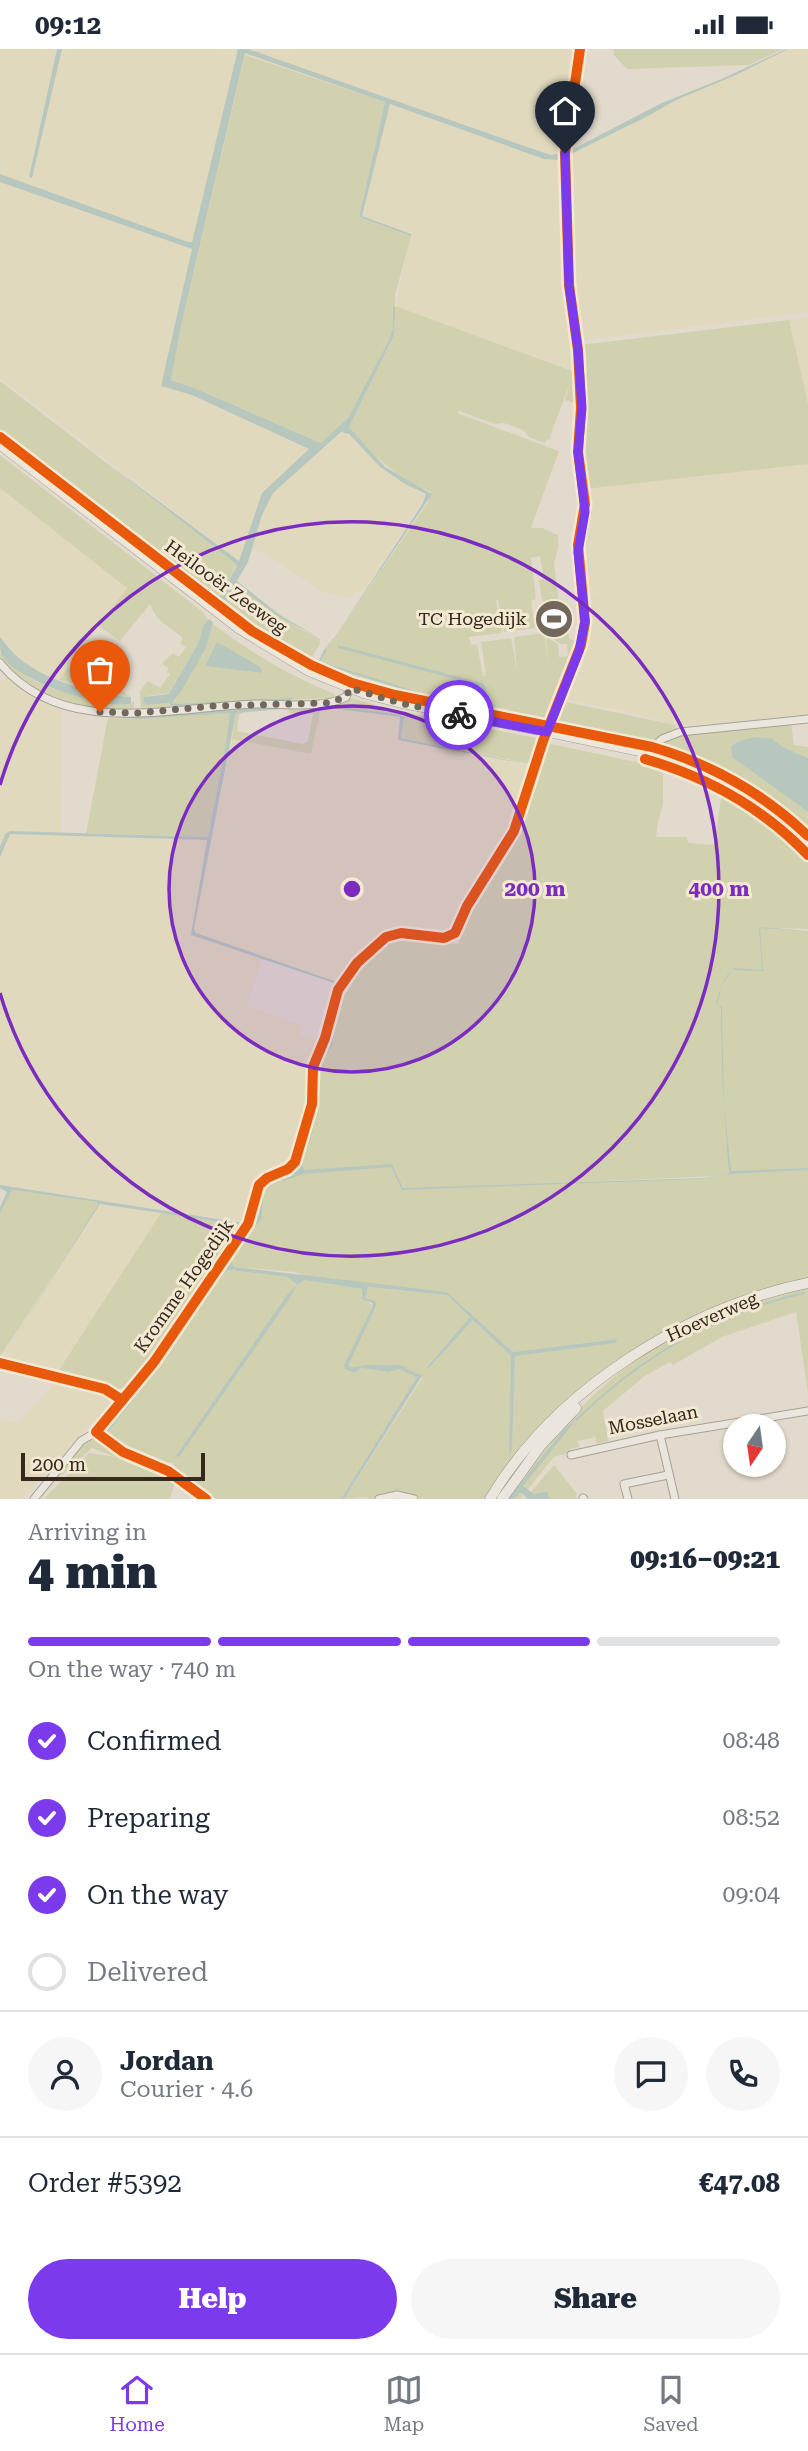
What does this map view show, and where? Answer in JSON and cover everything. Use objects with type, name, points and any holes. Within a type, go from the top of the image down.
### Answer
[{"type":"main road","name":"Hoeverweg","points":[[490,1499],[545,1429],[580,1395],[622,1364],[657,1341],[710,1314],[758,1296],[808,1283]]},
{"type":"main road","name":"Hoeverweg","points":[[502,1499],[560,1424],[622,1364]]},
{"type":"street","points":[[547,732],[579,651],[585,621],[578,552],[585,512],[578,452],[582,408],[578,350],[569,285],[565,153],[580,49]]},
{"type":"street","name":"Heilooër Zeeweg","points":[[0,445],[258,643],[307,671],[400,703],[647,753],[691,767],[750,798],[808,845]]},
{"type":"street","points":[[0,663],[15,679],[47,698],[74,707],[115,714],[214,706],[327,703],[346,697],[350,688]]},
{"type":"street","points":[[647,753],[662,739],[680,732],[808,719]]},
{"type":"street","name":"Kromme Hogedijk","points":[[122,1400],[153,1362],[248,1224],[259,1185],[295,1163],[312,1104],[314,1063],[325,1038],[335,996],[348,974],[367,952],[390,935],[406,933],[444,938],[455,933],[467,907],[514,831],[547,732]]},
{"type":"street","points":[[0,1363],[105,1389],[122,1400],[96,1432],[80,1441],[34,1499]]},
{"type":"street","name":"Mosselaan","points":[[571,1455],[660,1435],[808,1411]]},
{"type":"street","points":[[96,1432],[122,1453],[168,1471],[206,1499]]},
{"type":"street","points":[[660,1435],[675,1499]]},
{"type":"street","points":[[628,1499],[624,1484],[668,1475]]},
{"type":"street","points":[[379,1499],[401,1495],[415,1499]]},
{"type":"shaded area","points":[[0,49],[57,49],[29,177],[32,178],[62,49],[238,49],[194,240],[188,242],[0,174]]},
{"type":"shaded area","points":[[57,49],[62,49],[32,178],[29,177]]},
{"type":"shaded area","points":[[238,49],[248,49],[551,155],[561,153],[561,160],[544,159],[390,104],[362,216],[411,236],[359,217],[385,102],[245,53],[182,321],[171,380],[321,443],[348,418],[389,340],[393,328],[393,306],[394,335],[349,427],[385,467],[432,494],[331,643],[423,503],[426,494],[380,467],[349,434],[341,432],[273,493],[262,515],[248,562],[237,581],[280,615],[319,638],[278,616],[235,584],[224,603],[219,603],[218,600],[237,566],[235,563],[110,465],[239,561],[262,493],[309,449],[192,395],[161,386],[192,249],[0,182],[0,174],[192,242]]},
{"type":"shaded area","points":[[246,49],[577,49],[560,163],[565,287],[577,372],[395,307],[411,234],[361,216],[387,109],[390,104],[476,135],[384,96],[245,55]]},
{"type":"shaded area","points":[[786,49],[736,75],[676,100],[569,155],[576,102],[573,149],[662,103]]},
{"type":"shaded area","points":[[788,49],[808,49],[808,312],[579,341],[572,267],[574,219],[569,155],[666,104]]},
{"type":"shaded area","points":[[0,182],[192,249],[162,386],[192,395],[309,449],[262,493],[239,561],[0,378]]},
{"type":"shaded area","points":[[808,318],[808,404],[789,320]]},
{"type":"shaded area","points":[[342,432],[349,434],[389,474],[426,496],[362,594],[356,590],[350,599],[322,592],[267,554],[252,550],[262,515],[273,493]]},
{"type":"shaded area","points":[[808,464],[808,715],[677,726],[641,715],[566,699],[588,644],[591,630],[589,594],[634,588],[587,593],[581,552],[589,511],[586,489]]},
{"type":"shaded area","points":[[0,488],[128,588],[59,680],[28,665],[0,637]]},
{"type":"shaded area","points":[[209,619],[213,622],[206,648],[174,704],[292,700],[173,707],[168,703],[143,703],[144,697],[169,694]]},
{"type":"shaded area","points":[[0,637],[19,658],[37,671],[77,687],[131,697],[131,704],[119,705],[82,698],[40,683],[8,663],[1,653]]},
{"type":"shaded area","points":[[217,642],[259,666],[262,673],[205,666]]},
{"type":"shaded area","points":[[338,645],[482,683],[489,707],[544,718],[547,713],[550,714],[548,721],[488,711],[481,705],[424,696],[318,663],[325,648],[327,650],[321,660],[323,662],[422,693],[484,703],[481,686],[338,648]]},
{"type":"shaded area","points":[[7,675],[31,695],[62,707],[61,832],[6,833],[0,846],[0,684]]},
{"type":"shaded area","points":[[282,706],[282,709],[236,713],[194,929],[196,933],[337,982],[342,979],[337,984],[191,935],[207,840],[10,834],[0,857],[0,846],[6,833],[10,831],[208,837],[230,713],[117,718]]},
{"type":"shaded area","points":[[289,706],[337,706],[401,715],[404,718],[401,738],[532,765],[398,740],[400,717],[339,709],[289,709]]},
{"type":"shaded area","points":[[321,708],[400,717],[399,740],[531,766],[508,834],[464,904],[452,930],[445,933],[408,928],[387,932],[364,949],[337,982],[195,933],[194,929],[232,739],[311,754]]},
{"type":"shaded area","points":[[754,737],[773,739],[783,747],[808,758],[808,812],[732,757],[731,746]]},
{"type":"shaded area","points":[[9,834],[208,840],[191,935],[262,959],[247,1006],[303,1026],[301,1035],[319,1040],[308,1067],[308,1101],[292,1158],[254,1183],[244,1222],[0,1185],[0,857]]},
{"type":"shaded area","points":[[759,927],[808,931],[760,928],[763,971],[732,970],[762,970]]},
{"type":"shaded area","points":[[338,1001],[332,1046],[318,1074],[318,1105],[311,1138],[302,1161],[304,1170],[392,1164],[403,1188],[703,1178],[729,1172],[724,1108],[731,1171],[808,1170],[732,1174],[700,1179],[402,1190],[391,1167],[303,1174],[263,1191],[262,1218],[243,1243],[241,1241],[257,1218],[258,1195],[262,1186],[277,1177],[297,1171],[314,1108],[315,1069],[328,1042]]},
{"type":"shaded area","points":[[718,1005],[722,1007],[724,1105],[721,1008]]},
{"type":"shaded area","points":[[0,1185],[244,1222],[242,1225],[100,1204],[7,1349],[98,1205],[97,1202],[12,1190],[0,1214],[0,1207],[7,1192],[0,1188]]},
{"type":"shaded area","points":[[100,1204],[161,1213],[57,1373],[3,1360],[6,1350]]},
{"type":"shaded area","points":[[238,1245],[240,1247],[232,1260],[235,1267],[447,1292],[513,1352],[617,1339],[616,1343],[515,1356],[512,1451],[509,1454],[511,1356],[473,1320],[428,1369],[470,1317],[447,1295],[368,1287],[365,1298],[377,1304],[349,1364],[350,1367],[398,1364],[422,1376],[344,1499],[341,1499],[417,1377],[399,1369],[389,1372],[361,1368],[355,1373],[345,1369],[344,1365],[373,1306],[362,1299],[362,1289],[304,1280],[297,1285],[288,1277],[234,1269],[224,1272],[160,1366],[108,1432],[129,1449],[128,1451],[104,1432],[105,1428],[156,1365]]},
{"type":"shaded area","points":[[296,1286],[179,1457],[176,1456],[287,1295]]},
{"type":"shaded area","points":[[55,1383],[107,1395],[112,1401],[21,1499],[0,1499],[0,1419],[18,1423]]},
{"type":"shaded area","points":[[576,1420],[523,1486],[534,1494],[547,1491],[550,1499],[527,1499],[519,1493],[514,1499],[508,1499],[565,1428]]},
{"type":"green space","points":[[613,49],[783,49],[749,65],[627,69],[614,55]]},
{"type":"green space","points":[[245,55],[385,102],[359,217],[411,236],[395,295],[395,306],[575,372],[577,404],[565,400],[571,380],[549,440],[545,443],[504,423],[495,424],[459,411],[457,413],[559,451],[531,528],[542,528],[558,535],[554,564],[560,610],[551,611],[549,601],[542,601],[539,580],[544,579],[540,556],[531,558],[536,599],[531,601],[535,628],[504,632],[498,600],[496,601],[502,633],[469,637],[471,645],[477,644],[483,676],[486,675],[481,642],[511,638],[517,671],[514,637],[544,633],[549,666],[545,631],[548,630],[551,640],[558,644],[559,657],[568,656],[567,644],[561,644],[552,638],[552,632],[557,628],[568,628],[569,639],[577,641],[579,646],[547,724],[380,690],[314,665],[319,658],[319,664],[424,696],[481,705],[488,711],[545,721],[545,718],[489,707],[482,683],[337,646],[481,686],[484,703],[422,693],[321,661],[327,650],[324,649],[338,633],[428,502],[431,492],[386,465],[349,427],[394,335],[393,307],[393,328],[389,340],[348,418],[321,443],[171,380],[182,321]]},
{"type":"green space","points":[[789,320],[808,404],[808,464],[586,489],[582,456],[586,416],[581,345]]},
{"type":"green space","points":[[0,381],[235,562],[237,565],[218,600],[235,584],[298,628],[320,639],[320,644],[309,662],[270,641],[218,604],[0,433]]},
{"type":"green space","points":[[0,455],[204,613],[208,620],[203,626],[199,642],[170,693],[147,696],[143,703],[168,703],[171,708],[145,710],[141,707],[140,691],[148,681],[160,688],[170,674],[162,663],[173,653],[179,657],[186,647],[180,643],[183,638],[157,618],[150,604],[120,641],[99,626],[127,588],[0,488]]},
{"type":"green space","points":[[212,623],[271,663],[335,694],[333,698],[173,704],[206,648]],"holes":[[[218,643],[259,666],[262,673],[205,666]]]},
{"type":"green space","points":[[0,653],[24,675],[39,683],[70,694],[118,705],[130,705],[134,701],[134,707],[131,712],[104,711],[49,697],[18,678],[0,661]]},
{"type":"green space","points":[[68,668],[95,687],[104,676],[131,697],[59,680]]},
{"type":"green space","points":[[351,698],[390,709],[540,739],[533,767],[531,764],[401,738],[404,718],[401,715],[327,705]]},
{"type":"green space","points":[[566,702],[675,725],[676,729],[651,743],[556,724]]},
{"type":"green space","points":[[321,708],[311,754],[232,739],[236,713],[245,711],[239,715],[237,731],[303,744],[308,741],[313,714],[289,713],[289,709]]},
{"type":"green space","points":[[230,712],[208,837],[86,833],[108,718],[139,719]]},
{"type":"green space","points":[[791,723],[794,745],[808,747],[808,758],[783,747],[773,739],[737,742],[731,746],[732,757],[808,812],[808,834],[774,805],[720,770],[658,745],[686,733]]},
{"type":"green space","points":[[547,743],[663,768],[663,805],[656,837],[686,837],[689,843],[714,845],[722,793],[768,825],[808,861],[808,929],[774,928],[808,931],[808,1168],[734,1172],[730,1167],[728,1174],[717,1176],[560,1183],[700,1179],[732,1174],[808,1170],[808,1279],[729,1302],[584,1389],[487,1499],[418,1499],[403,1492],[370,1499],[344,1499],[423,1377],[398,1364],[350,1367],[349,1364],[377,1304],[365,1298],[367,1287],[447,1295],[470,1317],[428,1369],[473,1320],[512,1356],[510,1453],[515,1355],[616,1343],[616,1339],[513,1352],[447,1292],[308,1277],[295,1272],[232,1265],[232,1260],[240,1248],[238,1245],[255,1220],[257,1201],[264,1185],[288,1177],[298,1170],[317,1096],[316,1067],[332,1033],[341,995],[344,996],[363,966],[393,939],[458,944],[524,820]]},
{"type":"green space","points":[[11,1190],[97,1202],[98,1206],[0,1357],[0,1215]]},
{"type":"green space","points":[[161,1213],[242,1225],[132,1384],[118,1389],[57,1373]]},
{"type":"green space","points":[[234,1269],[288,1277],[296,1286],[304,1280],[363,1289],[361,1296],[373,1306],[345,1365],[355,1373],[361,1368],[389,1372],[399,1369],[418,1377],[341,1499],[216,1499],[176,1469],[172,1462],[168,1464],[128,1451],[108,1432],[160,1366],[224,1272]]},
{"type":"green space","points":[[808,1286],[808,1393],[796,1312],[722,1337],[673,1365],[670,1362],[646,1375],[603,1411],[608,1441],[597,1444],[595,1437],[578,1441],[579,1447],[554,1457],[520,1499],[504,1499],[568,1421],[634,1361],[685,1329],[712,1316]]},
{"type":"green space","points":[[95,1435],[141,1465],[122,1460],[175,1481],[170,1499],[44,1499],[89,1453],[115,1457],[92,1448],[39,1499],[78,1446]]},
{"type":"green space","points":[[554,1465],[578,1499],[550,1499],[547,1491],[534,1494],[531,1492]]},
{"type":"waterway","points":[[576,1420],[626,1376],[681,1340],[740,1312],[804,1293]]},
{"type":"cycle path","points":[[206,1499],[168,1471],[123,1452],[96,1432],[154,1362],[248,1224],[259,1185],[267,1178],[288,1169],[295,1162],[312,1104],[313,1067],[325,1038],[338,990],[357,963],[386,937],[401,933],[444,938],[455,933],[467,906],[514,831],[543,741],[581,645],[585,622],[578,545],[585,504],[578,452],[581,408],[578,350],[569,285],[565,153],[580,49]]},
{"type":"cycle path","points":[[0,437],[252,631],[311,665],[352,683],[395,695],[652,747],[674,754],[736,782],[773,807],[808,836]]},
{"type":"cycle path","points":[[645,759],[690,775],[733,796],[772,823],[808,855]]},
{"type":"cycle path","points":[[0,1363],[105,1389],[122,1400]]},
{"type":"way so far","points":[[100,712],[115,714],[214,706],[327,703],[346,697],[350,688],[400,703],[459,715]]},
{"type":"place","name":"TC Hogedijk","points":[[554,619]]},
{"type":"route","points":[[459,715],[547,732],[583,639],[585,621],[578,563],[579,537],[585,512],[578,452],[582,408],[567,256],[565,153]]}]
